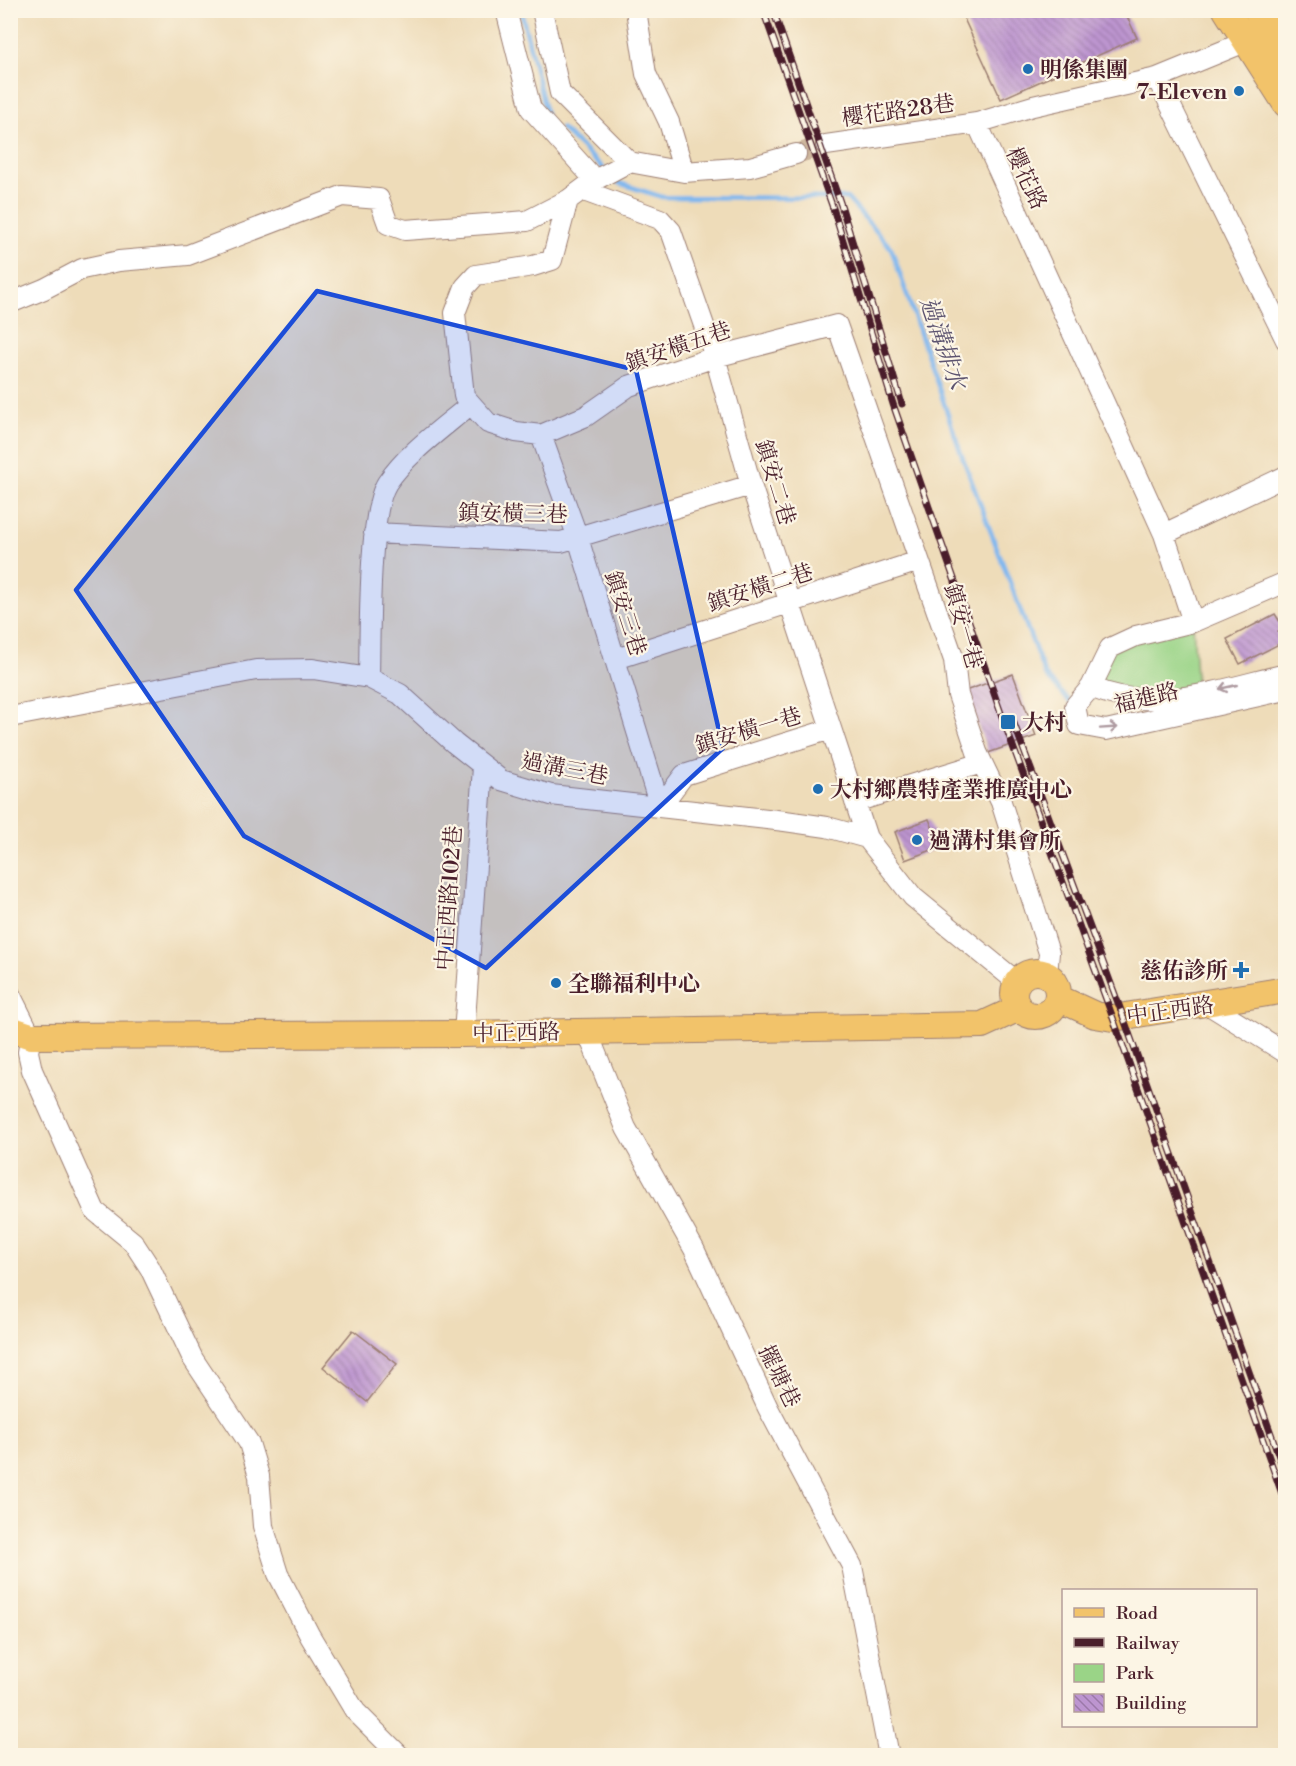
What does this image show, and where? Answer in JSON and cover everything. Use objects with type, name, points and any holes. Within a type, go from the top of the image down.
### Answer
[{"type":"main road","points":[[1226,10],[1286,104]]},
{"type":"main road","points":[[1257,10],[1281,46]]},
{"type":"main road","points":[[1034,972],[1047,974],[1056,984],[1058,998],[1052,1010],[1040,1016],[1025,1013],[1019,1008],[1014,995],[1017,982],[1034,972]]},
{"type":"main road","name":"中正西路","points":[[1058,998],[1095,1015],[1113,1018],[1209,1005],[1286,990]]},
{"type":"main road","name":"中正西路","points":[[21,1032],[464,1034],[982,1025],[1019,1008]]},
{"type":"street","points":[[506,10],[531,109],[583,190]]},
{"type":"street","points":[[542,10],[560,93],[629,162],[684,172],[750,166],[796,154]]},
{"type":"street","points":[[636,10],[646,74],[669,122],[684,172]]},
{"type":"street","name":"櫻花路","points":[[1193,622],[1164,534],[977,123],[1033,106],[1157,78],[1245,42],[1281,46]]},
{"type":"street","points":[[1157,78],[1286,340]]},
{"type":"street","name":"櫻花路28巷","points":[[826,145],[977,123]]},
{"type":"street","points":[[10,303],[44,289],[82,269],[119,261],[188,255],[342,196],[380,199],[388,224],[405,230],[527,221],[629,162]]},
{"type":"street","points":[[542,435],[516,432],[488,423],[464,396],[455,313],[465,287],[476,275],[533,266],[552,260],[583,190]]},
{"type":"street","name":"鎮安二巷","points":[[583,190],[660,219],[671,231],[715,357],[751,485],[867,838]]},
{"type":"street","name":"鎮安橫五巷","points":[[542,435],[586,416],[629,386],[715,357],[837,325]]},
{"type":"street","name":"鎮安一巷","points":[[837,325],[954,660],[958,695],[982,763],[1001,802],[1049,952],[1047,974]]},
{"type":"street","points":[[369,678],[374,533],[386,484],[417,450],[471,404]]},
{"type":"street","name":"鎮安三巷","points":[[542,435],[578,538],[660,807]]},
{"type":"street","points":[[1164,534],[1286,476]]},
{"type":"street","name":"鎮安橫三巷","points":[[374,533],[561,542],[751,485]]},
{"type":"street","name":"鎮安橫二巷","points":[[616,659],[919,561]]},
{"type":"street","points":[[1091,687],[1110,648],[1136,636],[1193,622],[1286,582]]},
{"type":"street","name":"過溝三巷","points":[[10,717],[256,670],[313,669],[369,678],[400,694],[501,780],[551,795],[827,827],[867,838]]},
{"type":"street","name":"福進路","points":[[1286,674],[1156,702],[1113,697],[1091,687],[1075,706],[1079,725],[1106,730],[1286,690]]},
{"type":"street","name":"鎮安橫一巷","points":[[660,807],[684,775],[831,729]]},
{"type":"street","points":[[855,802],[982,763]]},
{"type":"street","name":"中正西路102巷","points":[[464,1034],[483,767]]},
{"type":"street","points":[[867,838],[913,897],[1017,982]]},
{"type":"street","points":[[10,994],[32,1070],[95,1211],[133,1242],[150,1268],[194,1359],[249,1443],[259,1476],[263,1526],[283,1584],[310,1636],[355,1711],[400,1755]]},
{"type":"street","points":[[1209,1005],[1286,1053]]},
{"type":"street","name":"擺塘巷","points":[[587,1031],[626,1128],[694,1249],[768,1408],[852,1566],[889,1755]]},
{"type":"highlighted area","points":[[317,291],[636,370],[723,748],[486,968],[244,836],[76,590]]},
{"type":"green space","points":[[1193,622],[1197,695],[1091,687],[1110,648]]},
{"type":"building","name":"明係集團","points":[[960,10],[1124,10],[1137,38],[1001,99]]},
{"type":"building","points":[[1275,614],[1284,628],[1278,631],[1283,642],[1240,664],[1227,639]]},
{"type":"building","points":[[1013,674],[1036,736],[988,753],[965,691]]},
{"type":"building","name":"過溝村集會所","points":[[929,819],[940,847],[905,860],[895,832]]},
{"type":"building","points":[[353,1330],[397,1364],[367,1402],[323,1367]]},
{"type":"waterway","name":"過溝排水","points":[[521,10],[546,114]]},
{"type":"waterway","name":"過溝排水","points":[[561,128],[605,170]]},
{"type":"waterway","name":"過溝排水","points":[[611,176],[619,183],[662,197],[847,198],[891,248],[961,453],[1045,675],[1070,702]]},
{"type":"tunnel","points":[[796,154],[826,145]]},
{"type":"railway","points":[[763,10],[834,211],[893,404],[1004,722],[1113,1018],[1286,1505]]},
{"type":"railway","points":[[773,10],[842,208],[902,404]]},
{"type":"railway","points":[[1013,721],[1123,1016],[1286,1476]]},
{"type":"place","name":"明係集團","points":[[1028,69]]},
{"type":"place","name":"7-Eleven","points":[[1239,91]]},
{"type":"place","name":"大村","points":[[1008,722]]},
{"type":"place","name":"大村鄉農特產業推廣中心","points":[[818,789]]},
{"type":"place","name":"過溝村集會所","points":[[917,840]]},
{"type":"place","name":"慈佑診所","points":[[1241,970]]},
{"type":"place","name":"全聯福利中心","points":[[556,983]]}]
